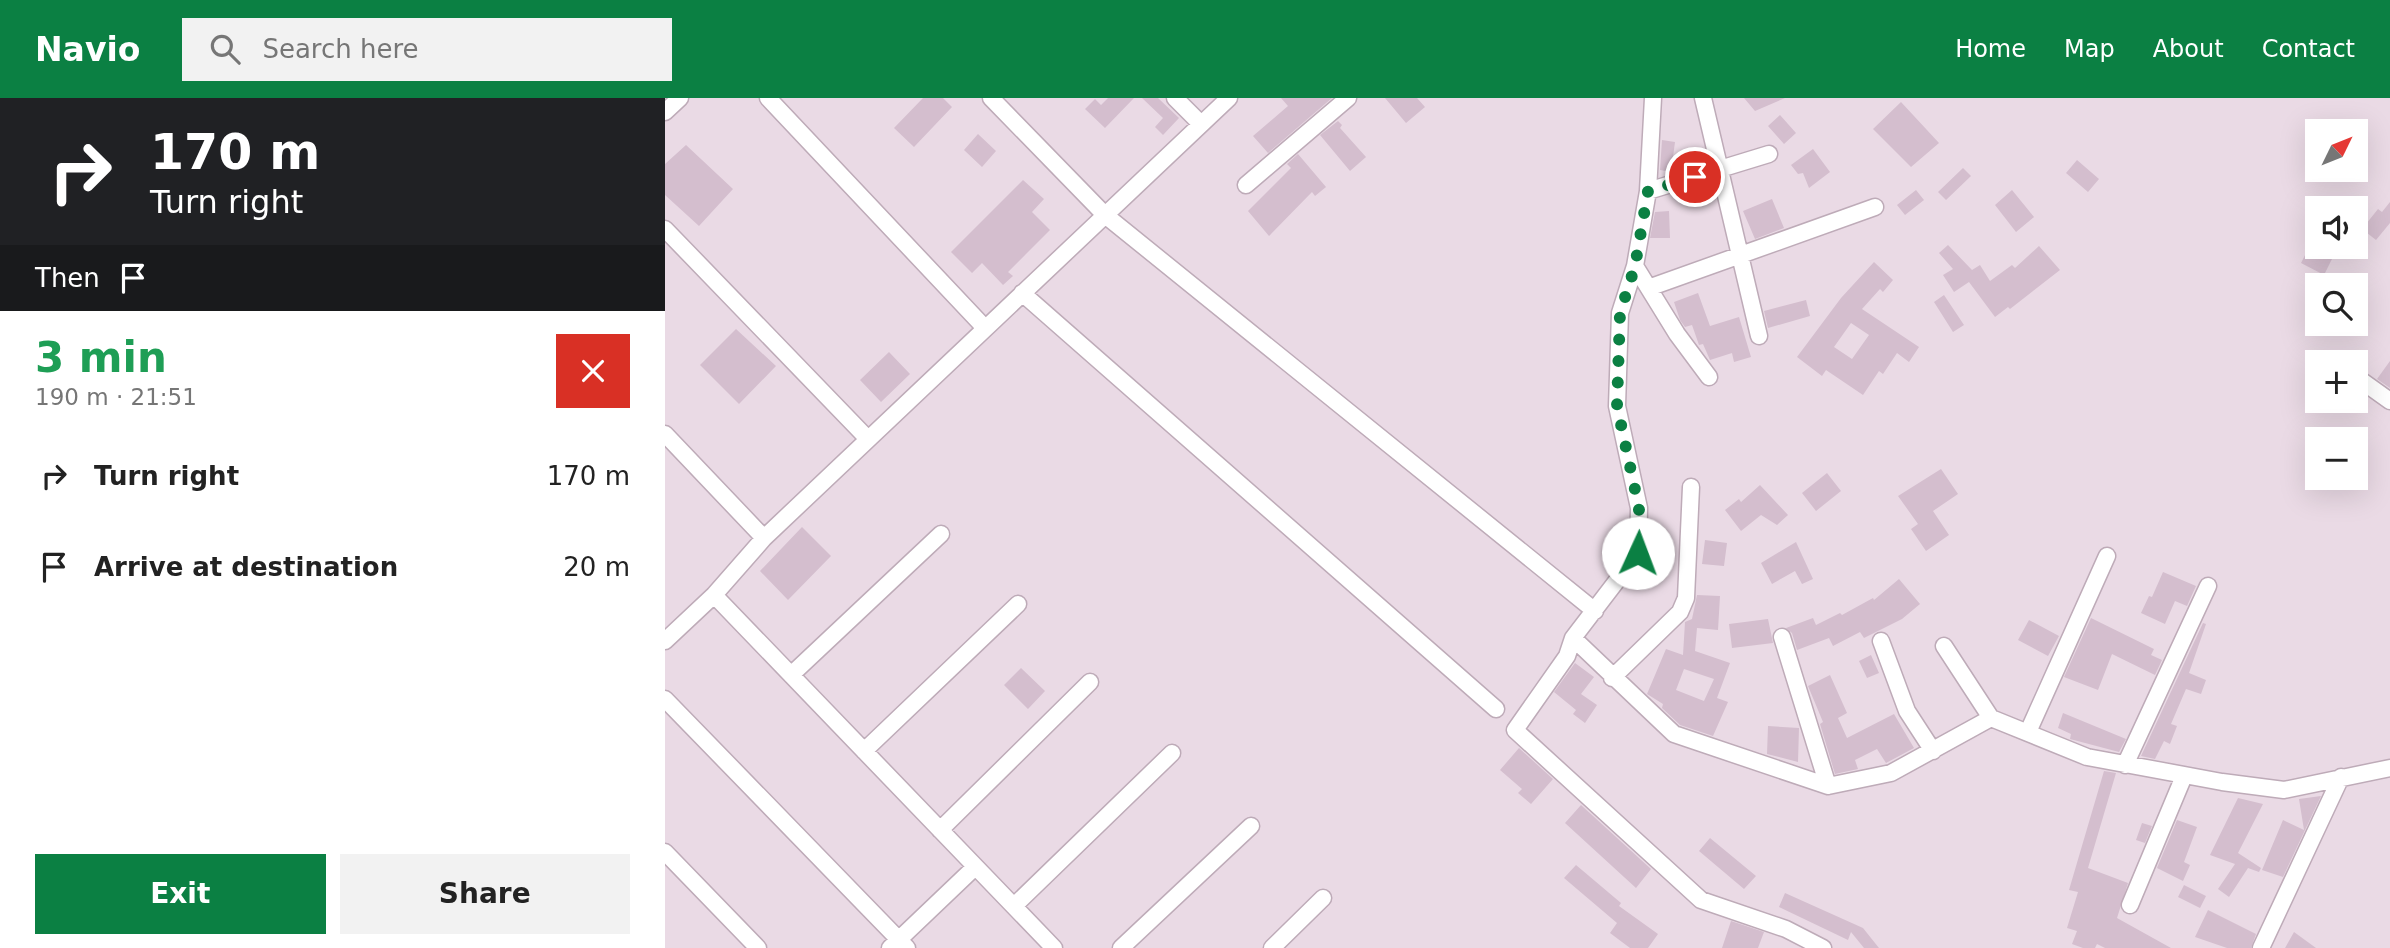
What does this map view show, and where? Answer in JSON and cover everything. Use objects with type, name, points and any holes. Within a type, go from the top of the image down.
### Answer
[{"type":"street","points":[[665,112],[680,98]]},
{"type":"street","points":[[768,98],[985,328]]},
{"type":"street","points":[[991,98],[1105,215],[1595,611]]},
{"type":"street","points":[[1175,98],[1201,124]]},
{"type":"street","points":[[665,641],[714,595],[764,538],[1229,98]]},
{"type":"street","points":[[1247,185],[1348,98]]},
{"type":"street","points":[[1653,98],[1648,191],[1635,266],[1620,313],[1617,406],[1639,508],[1638,553],[1573,638],[1567,656],[1515,730],[1701,900],[1786,929],[1823,948]]},
{"type":"street","points":[[1703,98],[1759,336]]},
{"type":"street","points":[[1648,191],[1769,153]]},
{"type":"street","points":[[1651,287],[1875,207]]},
{"type":"street","points":[[665,229],[868,439]]},
{"type":"street","points":[[1635,266],[1709,377]]},
{"type":"street","points":[[1022,293],[1496,709]]},
{"type":"street","points":[[2368,385],[2390,401]]},
{"type":"street","points":[[665,434],[764,538]]},
{"type":"street","points":[[1612,678],[1680,612],[1686,598],[1692,487]]},
{"type":"street","points":[[791,675],[941,534]]},
{"type":"street","points":[[2028,732],[2108,556]]},
{"type":"street","points":[[2125,765],[2209,586]]},
{"type":"street","points":[[714,595],[1053,948]]},
{"type":"street","points":[[864,751],[1018,604]]},
{"type":"street","points":[[1782,637],[1828,786]]},
{"type":"street","points":[[1573,638],[1612,678],[1674,734],[1828,786],[1891,773],[1991,718]]},
{"type":"street","points":[[1881,641],[1907,711],[1933,751]]},
{"type":"street","points":[[1944,646],[1991,718],[2087,757],[2184,776],[2284,790],[2390,768]]},
{"type":"street","points":[[940,830],[1090,682]]},
{"type":"street","points":[[665,699],[899,945],[975,867]]},
{"type":"street","points":[[1014,906],[1172,753]]},
{"type":"street","points":[[2130,905],[2184,776]]},
{"type":"street","points":[[2261,948],[2340,777]]},
{"type":"street","points":[[1121,948],[1251,826]]},
{"type":"street","points":[[665,852],[758,948]]},
{"type":"street","points":[[1272,948],[1323,898]]},
{"type":"shaded area","points":[[665,98],[2390,98],[2390,948],[665,948]]},
{"type":"building","points":[[923,98],[943,98],[952,107],[914,147],[894,128]]},
{"type":"building","points":[[1108,98],[1134,98],[1105,128],[1085,109],[1095,99],[1101,105]]},
{"type":"building","points":[[1142,98],[1158,98],[1179,118],[1163,135],[1155,127],[1163,118]]},
{"type":"building","points":[[1281,98],[1332,98],[1268,153],[1253,136],[1288,106]]},
{"type":"building","points":[[1385,98],[1417,98],[1425,107],[1406,123]]},
{"type":"building","points":[[1744,98],[1785,98],[1755,111]]},
{"type":"building","points":[[1901,102],[1939,143],[1911,167],[1873,129]]},
{"type":"building","points":[[1780,115],[1796,133],[1784,144],[1768,126]]},
{"type":"building","points":[[1338,121],[1342,125],[1340,128],[1366,157],[1350,171],[1320,135]]},
{"type":"building","points":[[978,134],[996,151],[982,167],[964,150]]},
{"type":"building","points":[[1662,140],[1675,142],[1671,172],[1660,170]]},
{"type":"building","points":[[686,145],[733,189],[699,226],[665,195],[665,164]]},
{"type":"building","points":[[1813,149],[1830,172],[1809,188],[1803,173],[1798,174],[1791,165]]},
{"type":"building","points":[[1298,154],[1326,187],[1315,196],[1312,192],[1269,236],[1248,211],[1291,168],[1287,164]]},
{"type":"building","points":[[2077,160],[2099,179],[2088,192],[2066,173]]},
{"type":"building","points":[[1963,168],[1971,176],[1946,200],[1938,192]]},
{"type":"building","points":[[1023,180],[1044,199],[1032,212],[1050,230],[1008,272],[1013,276],[1003,285],[982,263],[972,273],[951,252]]},
{"type":"building","points":[[1916,190],[1924,200],[1905,215],[1897,205]]},
{"type":"building","points":[[2012,190],[2034,217],[2016,232],[1995,205]]},
{"type":"building","points":[[1772,199],[1784,228],[1755,239],[1743,211]]},
{"type":"building","points":[[2390,202],[2390,223],[2376,240],[2368,234],[2368,222],[2378,209],[2382,212]]},
{"type":"building","points":[[1669,211],[1670,238],[1650,238],[1655,212]]},
{"type":"building","points":[[1948,245],[1972,270],[1980,265],[1990,281],[2012,265],[2015,268],[2039,246],[2060,270],[2010,309],[2008,307],[1995,317],[1969,282],[1954,292],[1943,275],[1953,269],[1939,253]]},
{"type":"building","points":[[2305,255],[2305,259],[2332,259],[2325,273],[2301,263]]},
{"type":"building","points":[[1874,262],[1893,280],[1883,292],[1880,289],[1862,309],[1919,347],[1909,362],[1897,353],[1883,374],[1879,371],[1863,395],[1826,370],[1822,376],[1797,357],[1841,298]],"holes":[[[1851,323],[1869,335],[1852,359],[1834,347]]]},
{"type":"building","points":[[1698,293],[1710,326],[1739,317],[1751,357],[1734,362],[1732,353],[1710,360],[1703,344],[1699,345],[1692,325],[1685,327],[1680,320],[1674,302]]},
{"type":"building","points":[[1944,295],[1964,325],[1953,332],[1934,302]]},
{"type":"building","points":[[1806,300],[1810,316],[1768,328],[1764,311]]},
{"type":"building","points":[[736,329],[776,366],[739,404],[700,365]]},
{"type":"building","points":[[889,352],[910,374],[881,402],[860,380]]},
{"type":"building","points":[[2390,361],[2390,388],[2377,379]]},
{"type":"building","points":[[1941,469],[1958,494],[1933,511],[1949,535],[1926,551],[1911,529],[1918,524],[1898,496]]},
{"type":"building","points":[[1827,473],[1841,491],[1816,511],[1802,493]]},
{"type":"building","points":[[1760,485],[1788,515],[1777,525],[1761,515],[1741,531],[1725,510],[1739,499],[1741,502]]},
{"type":"building","points":[[802,527],[831,556],[788,600],[760,571]]},
{"type":"building","points":[[1705,540],[1727,543],[1724,566],[1702,564]]},
{"type":"building","points":[[1796,542],[1813,579],[1802,584],[1795,571],[1772,584],[1761,563]]},
{"type":"building","points":[[2163,572],[2196,586],[2187,606],[2175,601],[2165,624],[2141,613],[2149,596],[2152,597]]},
{"type":"building","points":[[1899,579],[1920,604],[1902,619],[1864,638],[1860,632],[1833,646],[1829,638],[1797,650],[1792,633],[1786,628],[1813,618],[1816,625],[1840,613],[1842,615],[1873,598],[1874,600]]},
{"type":"building","points":[[1697,595],[1720,596],[1718,630],[1697,628],[1695,651],[1730,663],[1717,698],[1728,702],[1713,736],[1680,725],[1662,708],[1663,704],[1647,694],[1666,649],[1683,655],[1685,622],[1692,619]],"holes":[[[1684,669],[1714,679],[1704,701],[1676,690]]]},
{"type":"building","points":[[2091,618],[2154,649],[2151,655],[2162,660],[2155,675],[2112,654],[2098,690],[2064,677]]},
{"type":"building","points":[[1768,619],[1773,643],[1732,648],[1729,624]]},
{"type":"building","points":[[2029,620],[2059,636],[2048,656],[2018,640]]},
{"type":"building","points":[[2203,623],[2206,624],[2189,673],[2206,680],[2201,694],[2186,689],[2171,724],[2177,726],[2170,744],[2164,741],[2155,759],[2141,756]]},
{"type":"building","points":[[1871,655],[1879,673],[1867,678],[1859,661]]},
{"type":"building","points":[[1575,663],[1594,677],[1581,694],[1597,705],[1585,723],[1573,714],[1576,710],[1554,692]]},
{"type":"building","points":[[1021,668],[1045,691],[1028,709],[1004,685]]},
{"type":"building","points":[[1830,675],[1847,713],[1838,718],[1847,738],[1894,714],[1914,748],[1886,763],[1877,749],[1855,760],[1858,769],[1835,774],[1820,724],[1823,722],[1808,686]]},
{"type":"building","points":[[2063,713],[2126,739],[2119,752],[2070,739],[2071,734],[2058,728]]},
{"type":"building","points":[[1768,726],[1799,728],[1798,762],[1767,754]]},
{"type":"building","points":[[1519,748],[1553,779],[1531,804],[1518,793],[1522,789],[1500,770]]},
{"type":"building","points":[[2104,771],[2116,773],[2088,868],[2128,883],[2117,918],[2171,948],[2105,948],[2097,944],[2095,948],[2083,948],[2072,944],[2077,931],[2067,928],[2078,892],[2069,890]]},
{"type":"building","points":[[2321,796],[2283,877],[2262,870],[2283,820],[2304,830],[2299,799]]},
{"type":"building","points":[[2238,798],[2263,804],[2238,853],[2261,868],[2259,872],[2248,868],[2229,897],[2218,889],[2235,864],[2210,855]]},
{"type":"building","points":[[1581,805],[1651,869],[1636,888],[1565,823]]},
{"type":"building","points":[[2177,820],[2197,827],[2184,862],[2190,865],[2183,881],[2157,868]]},
{"type":"building","points":[[2142,823],[2152,826],[2145,843],[2136,840]]},
{"type":"building","points":[[1710,838],[1756,876],[1744,889],[1699,851]]},
{"type":"building","points":[[1576,865],[1621,903],[1619,906],[1658,934],[1648,948],[1630,948],[1610,933],[1617,923],[1564,878]]},
{"type":"building","points":[[2184,885],[2206,896],[2200,908],[2178,897]]},
{"type":"building","points":[[1785,893],[1863,928],[1879,948],[1864,948],[1851,932],[1848,940],[1779,907]]},
{"type":"building","points":[[2208,910],[2256,934],[2251,948],[2227,948],[2195,937]]},
{"type":"building","points":[[1731,921],[1764,932],[1758,948],[1722,948]]},
{"type":"building","points":[[2294,932],[2316,948],[2285,948]]},
{"type":"route","points":[[1638,553],[1639,508],[1617,406],[1620,313],[1635,266],[1648,191],[1695,177]]}]
